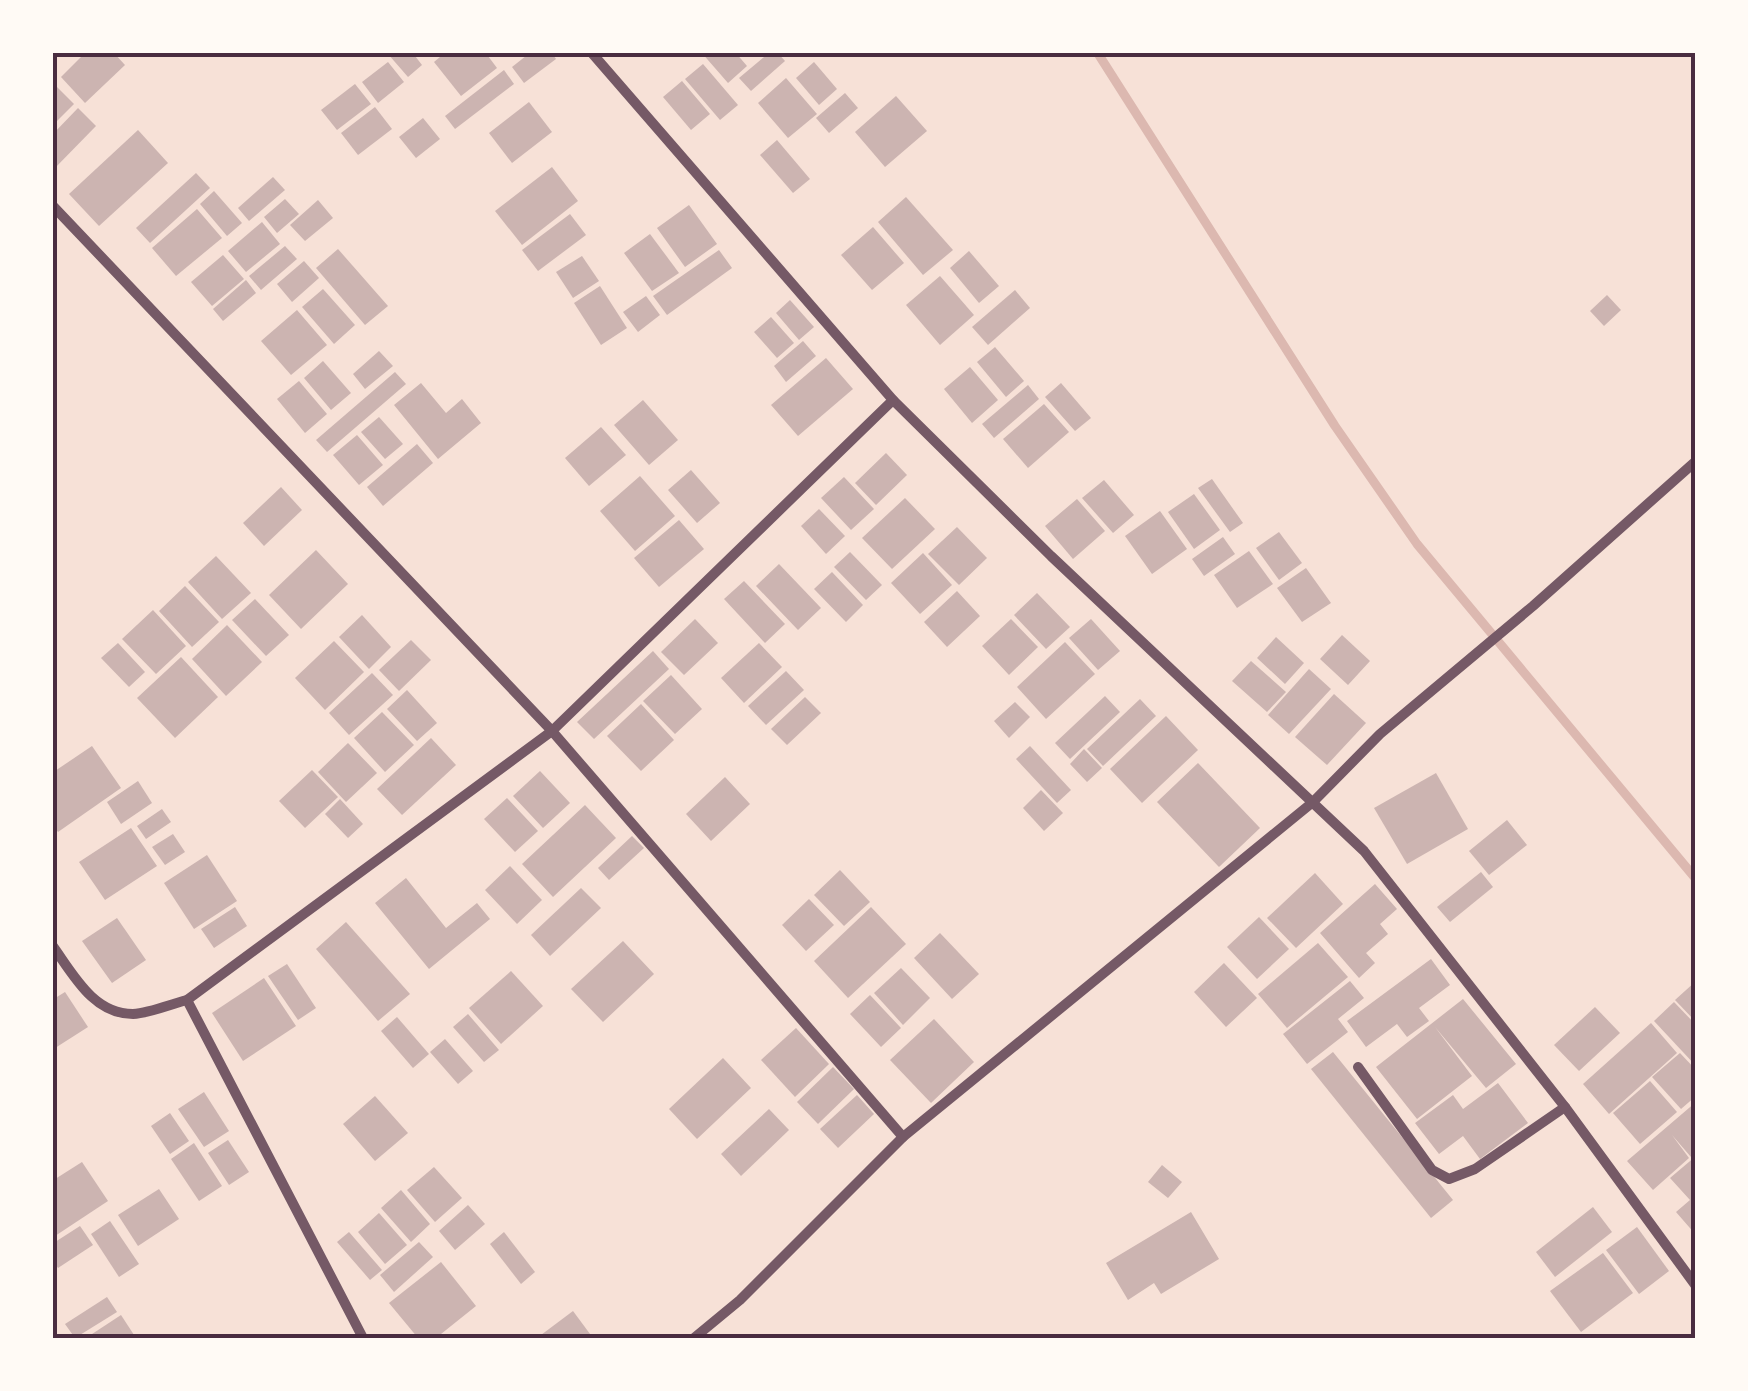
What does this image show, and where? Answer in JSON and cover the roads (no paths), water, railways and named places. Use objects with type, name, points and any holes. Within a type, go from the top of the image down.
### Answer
[{"type":"street","points":[[591,52],[893,400],[1051,556],[1364,851],[1565,1107],[1696,1286]]},
{"type":"street","points":[[52,205],[552,731],[903,1137]]},
{"type":"street","points":[[52,945],[81,986],[98,1003],[112,1009],[134,1014],[188,1000],[552,731],[893,400]]},
{"type":"street","points":[[694,1338],[740,1300],[903,1137],[1314,802],[1380,734],[1533,606],[1696,461]]},
{"type":"street","points":[[188,1000],[363,1338]]},
{"type":"street","points":[[1358,1067],[1432,1170],[1449,1178],[1475,1169],[1565,1107]]},
{"type":"waterway","points":[[1097,52],[1335,426],[1417,544],[1696,879]]}]
